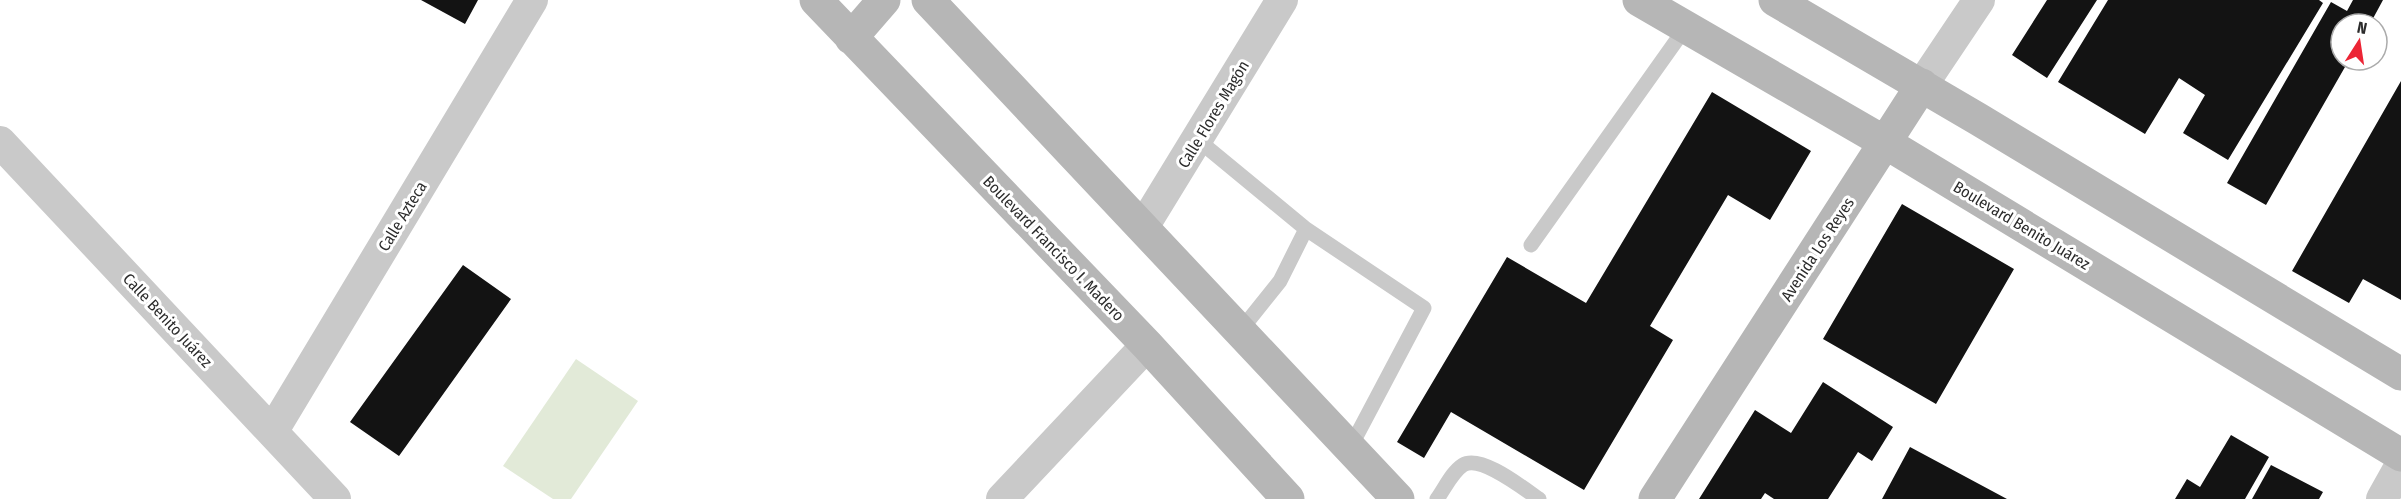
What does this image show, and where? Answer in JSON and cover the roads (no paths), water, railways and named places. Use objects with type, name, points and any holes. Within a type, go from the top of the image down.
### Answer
[{"type":"main road","name":"Boulevard Francisco I. Madero","points":[[816,0],[1147,345],[1288,499]]},
{"type":"main road","points":[[851,38],[884,0]]},
{"type":"main road","points":[[928,0],[1398,499]]},
{"type":"main road","name":"Boulevard Benito Juárez","points":[[1639,0],[1886,142],[2401,455]]},
{"type":"main road","points":[[1775,0],[1922,85],[2401,374]]},
{"type":"main road","name":"Avenida Los Reyes","points":[[1655,499],[1922,85]]},
{"type":"street","name":"Calle Azteca","points":[[272,432],[532,0]]},
{"type":"street","name":"Calle Flores Magón","points":[[1143,226],[1282,0]]},
{"type":"street","name":"Avenida Los Reyes","points":[[1922,85],[1979,0]]},
{"type":"street","name":"Calle Benito Juárez","points":[[0,142],[335,499]]},
{"type":"street","points":[[1002,499],[1147,345]]},
{"type":"street","points":[[2382,499],[2401,465]]},
{"type":"lane","points":[[1531,245],[1686,27]]},
{"type":"lane","points":[[1198,140],[1306,229],[1424,308],[1350,448]]},
{"type":"lane","points":[[1240,331],[1280,281],[1306,229]]},
{"type":"lane","points":[[1437,499],[1454,473],[1465,463],[1477,462],[1494,470],[1539,499]]}]
